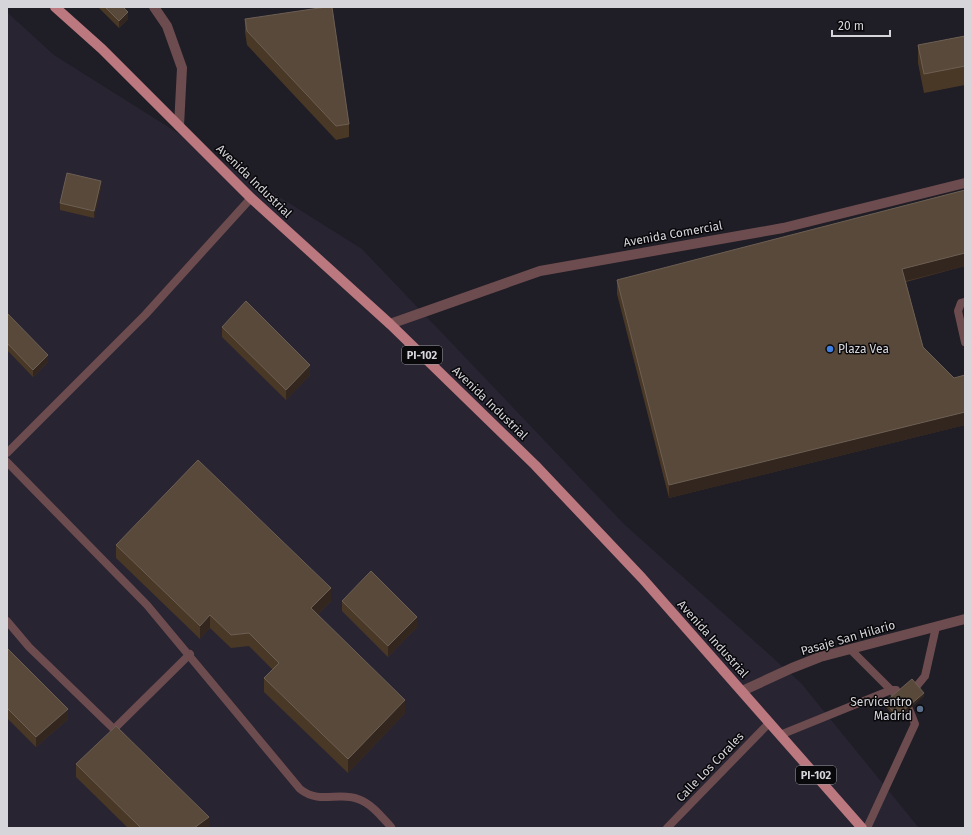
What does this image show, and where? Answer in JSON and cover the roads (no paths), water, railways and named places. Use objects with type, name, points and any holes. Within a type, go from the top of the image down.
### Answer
[{"type":"main road","name":"Avenida Industrial","points":[[55,7],[102,49],[251,198],[390,324],[535,465],[642,578],[862,828]]},
{"type":"street","points":[[154,7],[167,26],[182,68],[179,126]]},
{"type":"street","name":"Avenida Comercial","points":[[390,324],[540,271],[782,228],[965,183]]},
{"type":"street","name":"Pasaje San Hilario","points":[[742,691],[820,657],[965,619]]},
{"type":"lane","points":[[7,453],[145,315],[251,198]]},
{"type":"lane","points":[[965,302],[961,303],[958,311],[965,342]]},
{"type":"lane","points":[[7,462],[148,605],[190,654],[206,677],[300,790],[307,795],[315,797],[357,798],[371,805],[392,827]]},
{"type":"lane","points":[[7,621],[29,647],[125,740]]},
{"type":"lane","points":[[916,687],[925,676],[936,627]]},
{"type":"lane","points":[[780,735],[897,692],[851,650]]},
{"type":"lane","points":[[114,729],[190,654]]},
{"type":"lane","points":[[867,828],[915,724],[909,709]]},
{"type":"lane","name":"Calle Los Corales","points":[[667,828],[770,722]]},
{"type":"place","name":"Plaza Vea","points":[[830,349]]},
{"type":"place","name":"Servicentro Madrid","points":[[920,709]]}]
